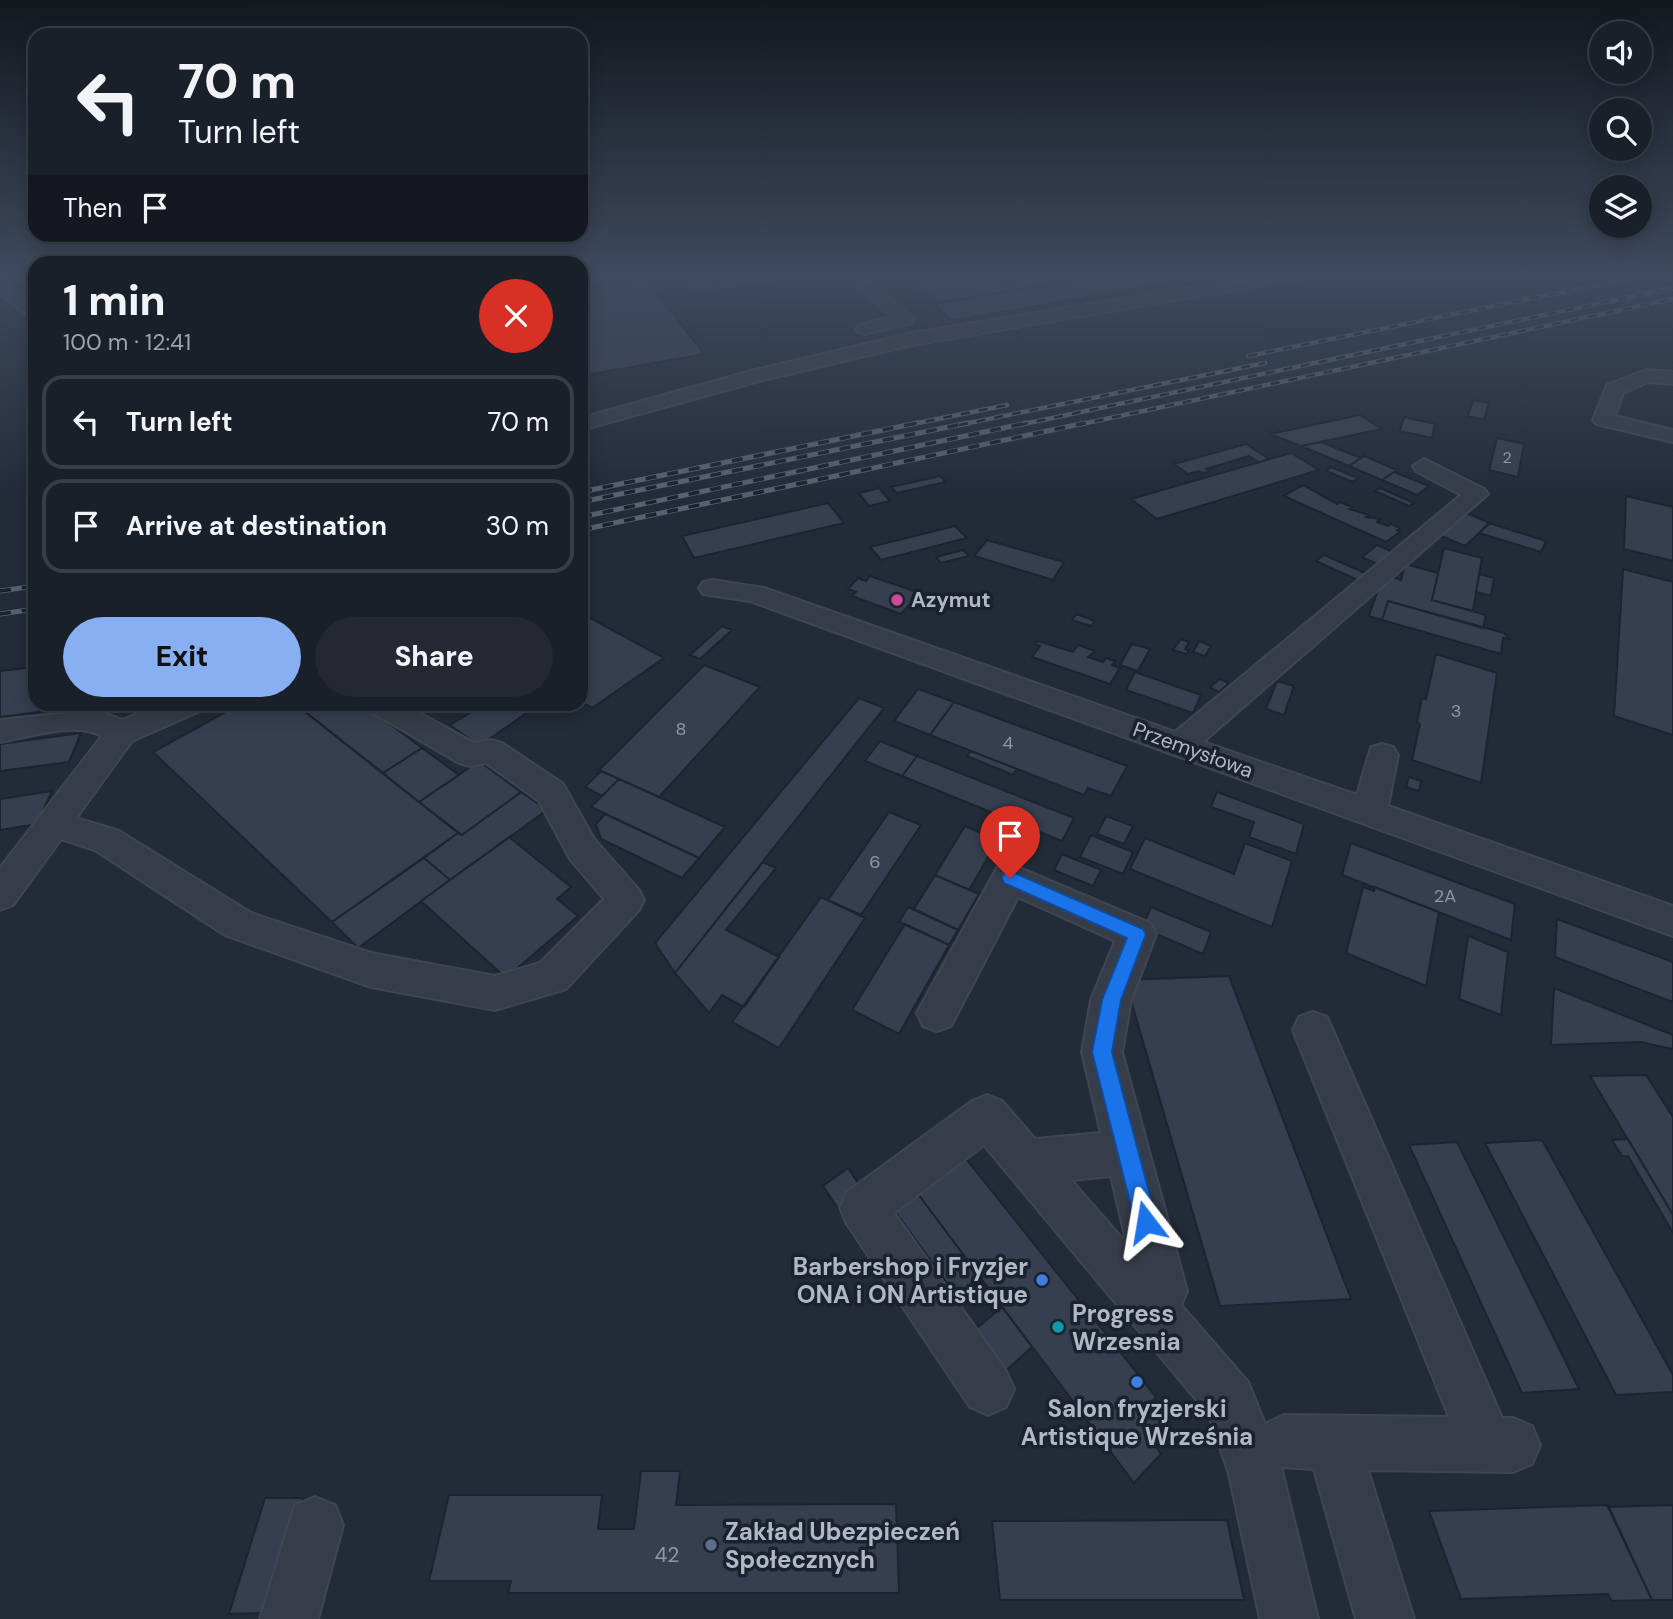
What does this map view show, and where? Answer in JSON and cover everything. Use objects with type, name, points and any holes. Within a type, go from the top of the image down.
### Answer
[{"type":"street","points":[[588,422],[783,369],[870,350]]},
{"type":"street","points":[[736,361],[762,354]]},
{"type":"street","points":[[1673,378],[1646,376],[1614,389],[1603,420],[1673,436]]},
{"type":"street","points":[[1179,745],[1476,494],[1424,466]]},
{"type":"street","name":"Przemysłowa","points":[[712,588],[755,594],[1673,921]]},
{"type":"street","points":[[0,895],[121,733],[173,711]]},
{"type":"street","points":[[54,824],[107,840],[238,923],[371,970],[495,993],[552,977],[626,900],[582,849],[551,793],[491,751],[470,755],[393,711]]},
{"type":"street","points":[[0,731],[67,721],[97,720],[121,733]]},
{"type":"street","points":[[1370,813],[1382,755]]},
{"type":"street","points":[[937,1013],[1010,878],[1137,934],[1111,1000],[1102,1052],[1163,1292],[1149,1305]]},
{"type":"street","points":[[1313,1030],[1499,1445],[1309,1442],[1385,1619]]},
{"type":"street","points":[[988,1390],[863,1208],[987,1116],[1230,1400],[1256,1474],[1289,1619]]},
{"type":"street","points":[[1027,1162],[1129,1152]]},
{"type":"street","points":[[289,1619],[315,1525]]},
{"type":"building","points":[[588,350],[701,350],[704,354],[588,375]]},
{"type":"building","points":[[1473,400],[1489,403],[1484,420],[1468,416]]},
{"type":"building","points":[[1360,415],[1382,429],[1301,446],[1270,434]]},
{"type":"building","points":[[1404,417],[1435,424],[1432,438],[1400,431]]},
{"type":"building","points":[[1497,438],[1524,444],[1518,477],[1489,470]]},
{"type":"building","points":[[1321,442],[1361,458],[1349,466],[1301,446]]},
{"type":"building","points":[[1246,444],[1269,459],[1259,462],[1249,456],[1206,469],[1210,472],[1188,474],[1174,464]]},
{"type":"building","points":[[1291,453],[1319,470],[1157,519],[1131,499]]},
{"type":"building","points":[[1364,456],[1397,470],[1382,480],[1349,466]]},
{"type":"building","points":[[1331,467],[1358,478],[1353,482],[1326,471]]},
{"type":"building","points":[[1394,472],[1429,486],[1417,495],[1382,480]]},
{"type":"building","points":[[940,476],[946,482],[897,493],[891,487]]},
{"type":"building","points":[[1303,485],[1337,504],[1340,502],[1352,507],[1349,509],[1369,515],[1366,517],[1380,519],[1377,522],[1400,528],[1397,530],[1400,532],[1386,542],[1284,496]]},
{"type":"building","points":[[879,488],[890,501],[869,506],[859,493]]},
{"type":"building","points":[[1380,488],[1414,503],[1409,506],[1375,491]]},
{"type":"building","points":[[1626,496],[1673,507],[1673,561],[1624,549]]},
{"type":"building","points":[[828,503],[844,523],[694,558],[682,536]]},
{"type":"building","points":[[1466,513],[1490,523],[1465,546],[1439,535]]},
{"type":"building","points":[[1489,523],[1546,541],[1541,552],[1479,533]]},
{"type":"building","points":[[955,526],[967,538],[881,560],[870,547]]},
{"type":"building","points":[[987,540],[1064,562],[1053,580],[974,556]]},
{"type":"building","points":[[1377,545],[1398,554],[1383,567],[1362,557]]},
{"type":"building","points":[[1444,548],[1482,558],[1473,611],[1432,600]]},
{"type":"building","points":[[963,550],[969,556],[941,563],[936,557]]},
{"type":"building","points":[[1324,555],[1372,576],[1364,583],[1316,561]]},
{"type":"building","points":[[1405,564],[1438,573],[1432,600],[1486,615],[1483,628],[1388,601],[1382,620],[1369,616],[1378,590],[1393,577],[1401,580]]},
{"type":"building","points":[[1623,569],[1673,582],[1673,735],[1614,716]]},
{"type":"building","points":[[1479,574],[1494,578],[1491,596],[1476,592]]},
{"type":"building","points":[[870,576],[920,593],[901,614],[852,596],[856,592],[848,589],[858,578],[866,581]]},
{"type":"building","points":[[1388,601],[1504,633],[1510,639],[1503,638],[1501,654],[1382,620]]},
{"type":"building","points":[[1076,614],[1095,621],[1091,626],[1072,620]]},
{"type":"building","points":[[594,617],[592,619],[664,658],[592,708],[588,706],[588,618]]},
{"type":"building","points":[[722,626],[732,630],[700,659],[690,655]]},
{"type":"building","points":[[1181,639],[1189,642],[1185,649],[1189,650],[1187,654],[1173,650]]},
{"type":"building","points":[[1038,641],[1073,652],[1078,645],[1095,651],[1088,657],[1103,662],[1106,658],[1115,661],[1112,665],[1120,668],[1110,684],[1032,657],[1040,646],[1035,644]]},
{"type":"building","points":[[1199,641],[1211,646],[1205,656],[1193,652]]},
{"type":"building","points":[[1132,644],[1150,649],[1138,671],[1120,665]]},
{"type":"building","points":[[1436,654],[1497,673],[1481,783],[1412,760],[1420,724],[1417,722],[1422,698],[1426,699]]},
{"type":"building","points":[[704,665],[760,687],[659,797],[599,770]]},
{"type":"building","points":[[28,668],[28,711],[38,712],[0,717],[0,671]]},
{"type":"building","points":[[1135,672],[1201,695],[1193,713],[1126,690]]},
{"type":"building","points":[[1220,679],[1229,683],[1219,692],[1210,687]]},
{"type":"building","points":[[1277,681],[1294,686],[1284,715],[1266,709]]},
{"type":"building","points":[[918,689],[954,702],[930,735],[894,721]]},
{"type":"building","points":[[859,698],[884,708],[675,973],[655,943]]},
{"type":"building","points":[[954,702],[1127,766],[1111,796],[1088,788],[1084,795],[930,735]]},
{"type":"building","points":[[227,711],[304,711],[458,833],[332,922],[153,752]]},
{"type":"building","points":[[304,711],[372,711],[422,748],[383,773]]},
{"type":"building","points":[[473,711],[528,712],[479,746],[450,725]]},
{"type":"building","points":[[81,733],[69,762],[0,771],[0,744]]},
{"type":"building","points":[[880,741],[917,756],[902,776],[865,761]]},
{"type":"building","points":[[422,748],[459,775],[419,802],[383,773]]},
{"type":"building","points":[[971,751],[1017,769],[1013,775],[967,756]]},
{"type":"building","points":[[917,756],[1074,818],[1062,841],[902,776]]},
{"type":"building","points":[[479,761],[521,792],[462,835],[419,802]]},
{"type":"building","points":[[601,771],[619,779],[602,796],[585,787]]},
{"type":"building","points":[[1409,777],[1421,781],[1419,791],[1406,787]]},
{"type":"building","points":[[619,779],[725,827],[699,858],[591,807]]},
{"type":"building","points":[[52,791],[37,824],[0,830],[0,799]]},
{"type":"building","points":[[521,792],[547,810],[450,880],[424,858],[458,833],[462,835]]},
{"type":"building","points":[[1217,792],[1304,824],[1296,854],[1249,837],[1254,822],[1211,807]]},
{"type":"building","points":[[889,812],[921,825],[861,915],[828,900]]},
{"type":"building","points":[[605,814],[699,858],[682,878],[601,839],[596,824]]},
{"type":"building","points":[[1106,816],[1133,826],[1124,844],[1097,834]]},
{"type":"building","points":[[965,826],[998,840],[969,890],[935,875]]},
{"type":"building","points":[[1091,835],[1133,852],[1123,874],[1080,857]]},
{"type":"building","points":[[509,837],[571,887],[557,899],[578,916],[506,978],[421,901]]},
{"type":"building","points":[[1145,838],[1234,874],[1245,843],[1292,861],[1272,927],[1130,869]]},
{"type":"building","points":[[1351,843],[1515,904],[1511,940],[1342,875]]},
{"type":"building","points":[[1062,854],[1101,870],[1093,886],[1054,870]]},
{"type":"building","points":[[424,858],[450,880],[358,948],[332,922]]},
{"type":"building","points":[[763,862],[776,868],[726,930],[779,957],[744,1007],[722,995],[709,1013],[675,973]]},
{"type":"building","points":[[935,875],[979,894],[958,930],[914,909]]},
{"type":"building","points":[[1363,887],[1374,891],[1375,887],[1439,912],[1426,986],[1346,953]]},
{"type":"building","points":[[821,897],[865,918],[779,1048],[732,1022]]},
{"type":"building","points":[[908,907],[958,930],[949,945],[899,922]]},
{"type":"building","points":[[1151,907],[1211,932],[1203,954],[1142,928]]},
{"type":"building","points":[[1557,919],[1673,962],[1673,1002],[1555,957]]},
{"type":"building","points":[[905,924],[949,945],[899,1034],[852,1010]]},
{"type":"building","points":[[1468,936],[1508,952],[1501,1015],[1459,999]]},
{"type":"building","points":[[1229,976],[1351,1299],[1220,1306],[1125,980]]},
{"type":"building","points":[[1554,988],[1673,1035],[1673,1049],[1640,1042],[1551,1045]]},
{"type":"building","points":[[1646,1075],[1673,1117],[1673,1215],[1590,1076]]},
{"type":"building","points":[[1628,1139],[1673,1215],[1673,1233],[1628,1156],[1622,1156],[1612,1140]]},
{"type":"building","points":[[1542,1140],[1673,1375],[1673,1392],[1616,1395],[1485,1143]]},
{"type":"building","points":[[1457,1142],[1579,1389],[1522,1393],[1409,1145]]},
{"type":"building","name":"Progress Wrzesnia","points":[[959,1150],[1156,1397],[1151,1402],[1169,1428],[1150,1439],[1161,1454],[1134,1483],[912,1186]]},
{"type":"building","points":[[848,1168],[864,1192],[839,1210],[823,1186]]},
{"type":"building","points":[[912,1186],[981,1278],[958,1298],[889,1203]]},
{"type":"building","points":[[1002,1307],[1032,1347],[1001,1375],[971,1333]]},
{"type":"building","points":[[641,1471],[680,1471],[676,1505],[896,1504],[899,1593],[508,1593],[511,1581],[429,1581],[449,1495],[602,1495],[598,1529],[634,1529]]},
{"type":"building","points":[[265,1498],[303,1498],[269,1613],[229,1614]]},
{"type":"building","points":[[1608,1505],[1652,1600],[1612,1601],[1608,1594],[1461,1599],[1429,1511]]},
{"type":"building","points":[[1673,1505],[1673,1600],[1652,1600],[1608,1507]]},
{"type":"building","points":[[1227,1520],[1244,1600],[1000,1600],[992,1521]]},
{"type":"railway","points":[[1248,356],[1280,350]]},
{"type":"railway","points":[[1019,425],[1379,350]]},
{"type":"railway","points":[[1077,425],[1434,350]]},
{"type":"railway","points":[[959,425],[1265,363]]},
{"type":"railway","points":[[908,425],[1007,405]]},
{"type":"railway","points":[[588,491],[917,423]]},
{"type":"railway","points":[[588,501],[968,423]]},
{"type":"railway","points":[[588,516],[1027,423]]},
{"type":"railway","points":[[588,529],[1085,423]]},
{"type":"railway","points":[[0,591],[28,587]]},
{"type":"railway","points":[[0,614],[28,610]]},
{"type":"place","name":"Azymut","points":[[897,600]]},
{"type":"place","name":"Barbershop i Fryzjer ONA i ON Artistique","points":[[1042,1280]]},
{"type":"place","name":"Progress Wrzesnia","points":[[1058,1327]]},
{"type":"place","name":"Salon fryzjerski Artistique Września","points":[[1137,1382]]},
{"type":"place","name":"Zakład Ubezpieczeń Społecznych","points":[[711,1545]]},
{"type":"route","points":[[1010,878],[1137,934],[1111,1000],[1102,1052],[1146,1222]]}]
